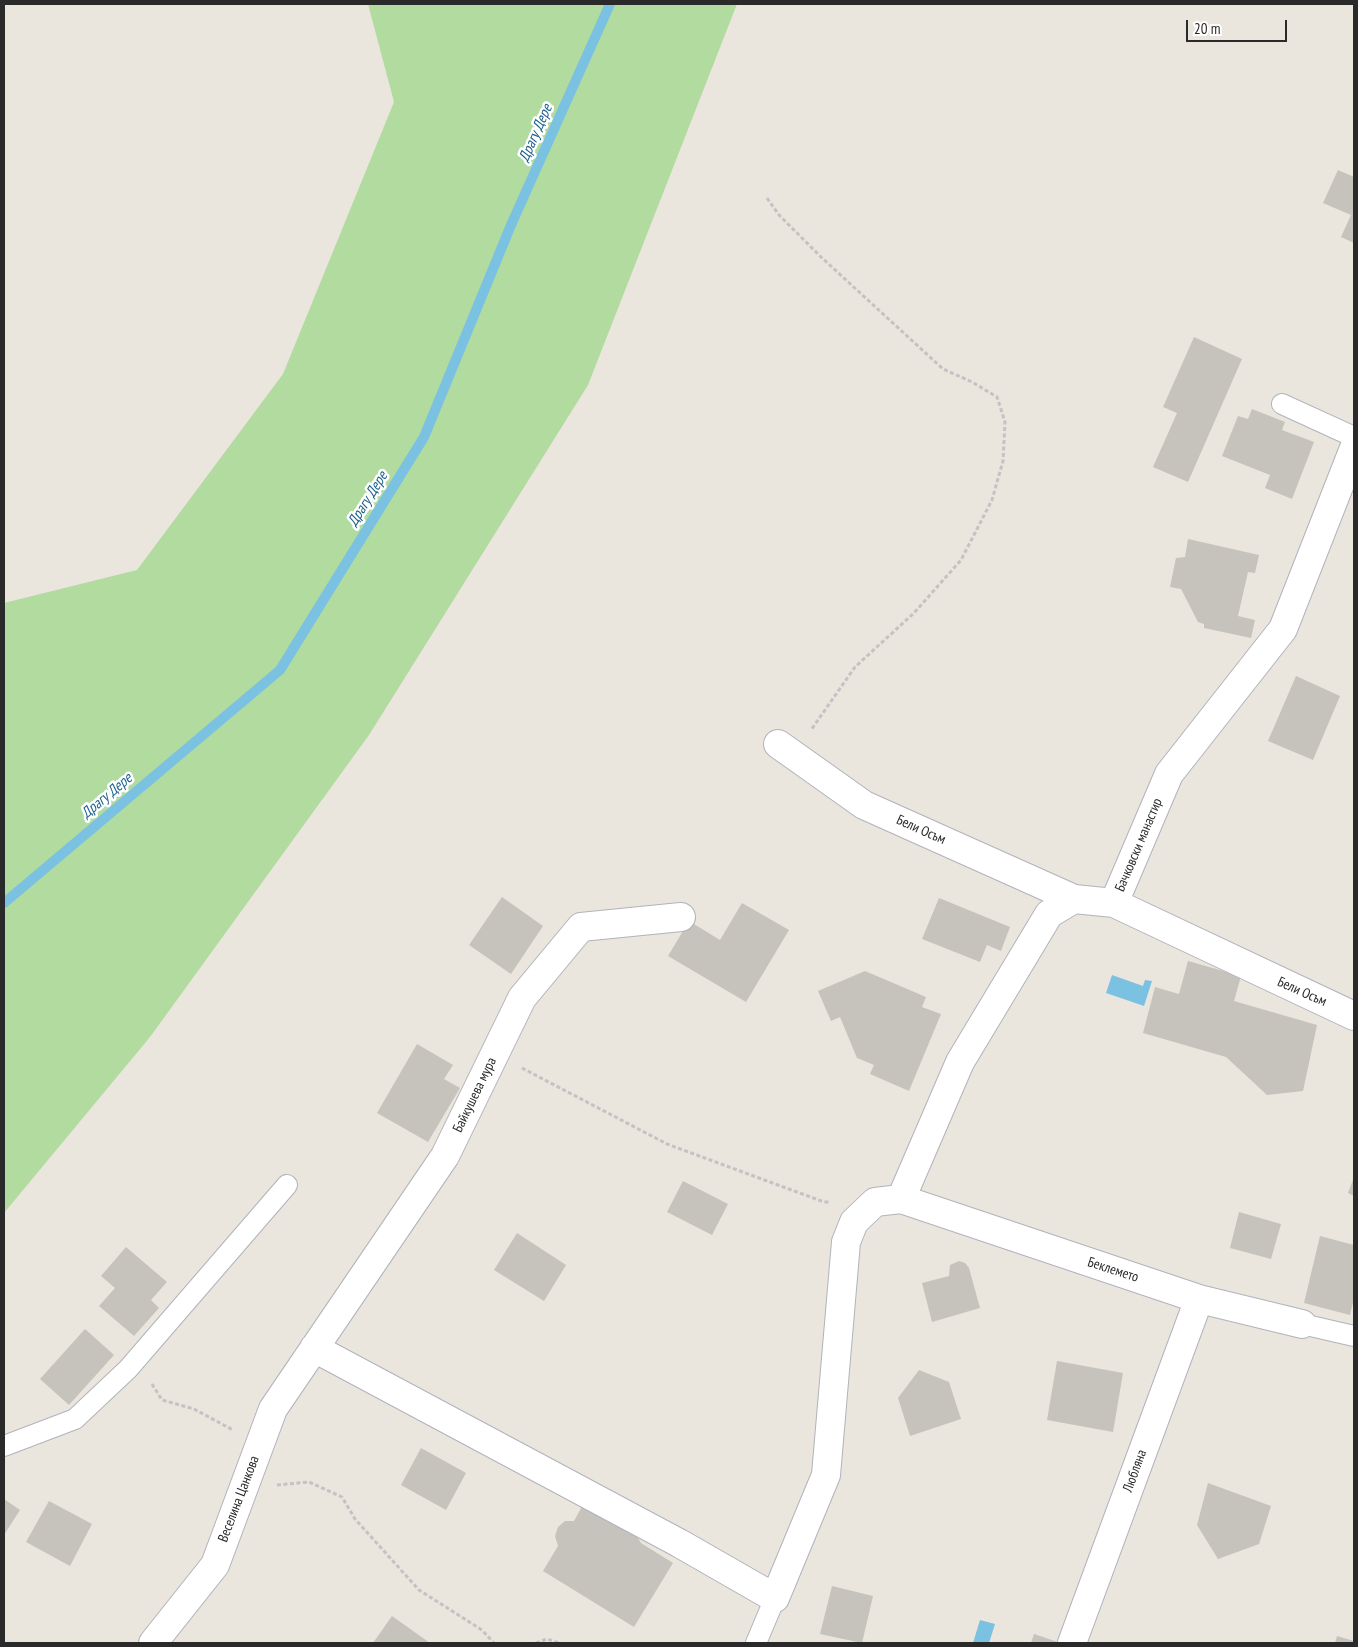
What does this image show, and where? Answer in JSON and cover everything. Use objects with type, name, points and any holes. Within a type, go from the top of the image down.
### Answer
[{"type":"street","name":"Бачковски манастир","points":[[1074,899],[1114,903],[1169,774],[1283,629],[1354,448]]},
{"type":"street","name":"Бели Осъм","points":[[786,749],[864,805],[1074,899]]},
{"type":"street","points":[[314,1348],[679,1542],[775,1598],[826,1475],[846,1242],[854,1222],[888,1201],[960,1062],[1049,914],[1074,899]]},
{"type":"street","name":"Бели Осъм","points":[[1114,903],[1354,1016]]},
{"type":"street","name":"Байкушева мура","points":[[314,1348],[445,1156],[522,998],[581,927],[681,916]]},
{"type":"street","name":"Беклемето","points":[[888,1201],[1199,1300],[1302,1324]]},
{"type":"street","name":"Любляна","points":[[1072,1643],[1199,1300]]},
{"type":"street","name":"Веселина Цанкова","points":[[153,1643],[215,1565],[273,1409],[314,1348]]},
{"type":"lane","points":[[1282,404],[1354,437]]},
{"type":"lane","points":[[4,1446],[75,1419],[128,1369],[287,1185]]},
{"type":"lane","name":"Беклемето","points":[[1302,1324],[1354,1336]]},
{"type":"lane","points":[[756,1643],[775,1598]]},
{"type":"path","points":[[767,198],[778,215],[821,257],[943,369],[972,382],[997,397],[1005,422],[1003,461],[992,500],[961,560],[914,613],[855,667],[786,749]]},
{"type":"path","points":[[495,1054],[667,1144],[824,1202],[888,1201]]},
{"type":"path","points":[[148,1346],[144,1370],[162,1400],[194,1409],[260,1445]]},
{"type":"path","points":[[244,1488],[309,1482],[342,1497],[355,1519],[419,1590],[482,1630],[494,1643]]},
{"type":"path","points":[[536,1643],[548,1639],[559,1643]]},
{"type":"green space","points":[[368,4],[737,4],[588,385],[369,735],[150,1037],[4,1213],[4,603],[137,570],[283,374],[394,102]]},
{"type":"water","points":[[1112,975],[1143,986],[1145,980],[1152,981],[1144,1006],[1106,993]]},
{"type":"water","points":[[980,1620],[995,1624],[989,1643],[973,1643]]},
{"type":"building","points":[[1338,170],[1354,177],[1354,243],[1341,237],[1351,215],[1323,203]]},
{"type":"building","points":[[1194,337],[1242,359],[1188,482],[1153,467],[1177,413],[1163,407]]},
{"type":"building","points":[[1252,409],[1285,422],[1282,430],[1314,442],[1292,499],[1265,488],[1270,475],[1222,456],[1238,416],[1248,419]]},
{"type":"building","points":[[1188,539],[1259,555],[1255,573],[1248,572],[1238,616],[1255,620],[1251,638],[1204,628],[1204,624],[1198,622],[1181,589],[1170,587],[1176,558],[1185,557]]},
{"type":"building","points":[[1296,676],[1340,696],[1313,760],[1268,741]]},
{"type":"building","points":[[502,897],[543,926],[511,974],[469,945]]},
{"type":"building","points":[[939,898],[1010,927],[1001,951],[987,945],[980,962],[922,939]]},
{"type":"building","points":[[742,903],[789,930],[746,1002],[668,956],[689,921],[720,940]]},
{"type":"building","points":[[1188,961],[1241,976],[1234,1001],[1317,1025],[1303,1091],[1267,1095],[1226,1057],[1143,1033],[1155,987],[1179,994]]},
{"type":"building","points":[[865,971],[926,997],[922,1007],[941,1014],[909,1091],[870,1074],[874,1065],[857,1058],[840,1017],[831,1021],[818,991]]},
{"type":"building","points":[[417,1044],[453,1065],[444,1079],[460,1088],[428,1142],[377,1113]]},
{"type":"building","points":[[1354,1177],[1354,1196],[1348,1193]]},
{"type":"building","points":[[683,1181],[728,1204],[712,1235],[667,1212]]},
{"type":"building","points":[[1239,1212],[1281,1224],[1271,1259],[1230,1248]]},
{"type":"building","points":[[517,1233],[566,1265],[544,1301],[494,1270]]},
{"type":"building","points":[[1320,1236],[1354,1245],[1354,1298],[1350,1315],[1304,1303]]},
{"type":"building","points":[[126,1247],[167,1282],[151,1300],[159,1308],[134,1336],[99,1306],[115,1288],[101,1276]]},
{"type":"building","points":[[959,1261],[965,1263],[969,1268],[980,1308],[932,1322],[922,1283],[949,1276],[950,1265]]},
{"type":"building","points":[[85,1329],[114,1355],[69,1405],[40,1379]]},
{"type":"building","points":[[1057,1361],[1123,1373],[1113,1432],[1047,1420]]},
{"type":"building","points":[[919,1370],[949,1382],[961,1419],[910,1436],[898,1398]]},
{"type":"building","points":[[421,1448],[466,1473],[446,1510],[401,1485]]},
{"type":"building","points":[[1208,1483],[1271,1506],[1259,1544],[1218,1559],[1197,1525]]},
{"type":"building","points":[[4,1499],[20,1510],[4,1535]]},
{"type":"building","points":[[49,1501],[92,1524],[70,1566],[26,1542]]},
{"type":"building","points":[[585,1501],[633,1530],[641,1543],[673,1563],[634,1627],[543,1571],[558,1546],[555,1536],[558,1527],[565,1521],[574,1521]]},
{"type":"building","points":[[832,1586],[873,1596],[862,1643],[820,1634]]},
{"type":"building","points":[[392,1616],[430,1643],[373,1643]]},
{"type":"building","points":[[1034,1634],[1061,1643],[1031,1643]]},
{"type":"building","points":[[1337,1636],[1354,1641],[1354,1643],[1335,1643]]},
{"type":"waterway","name":"Драгу Дере","points":[[4,903],[280,670],[424,437],[511,225],[610,4]]}]
